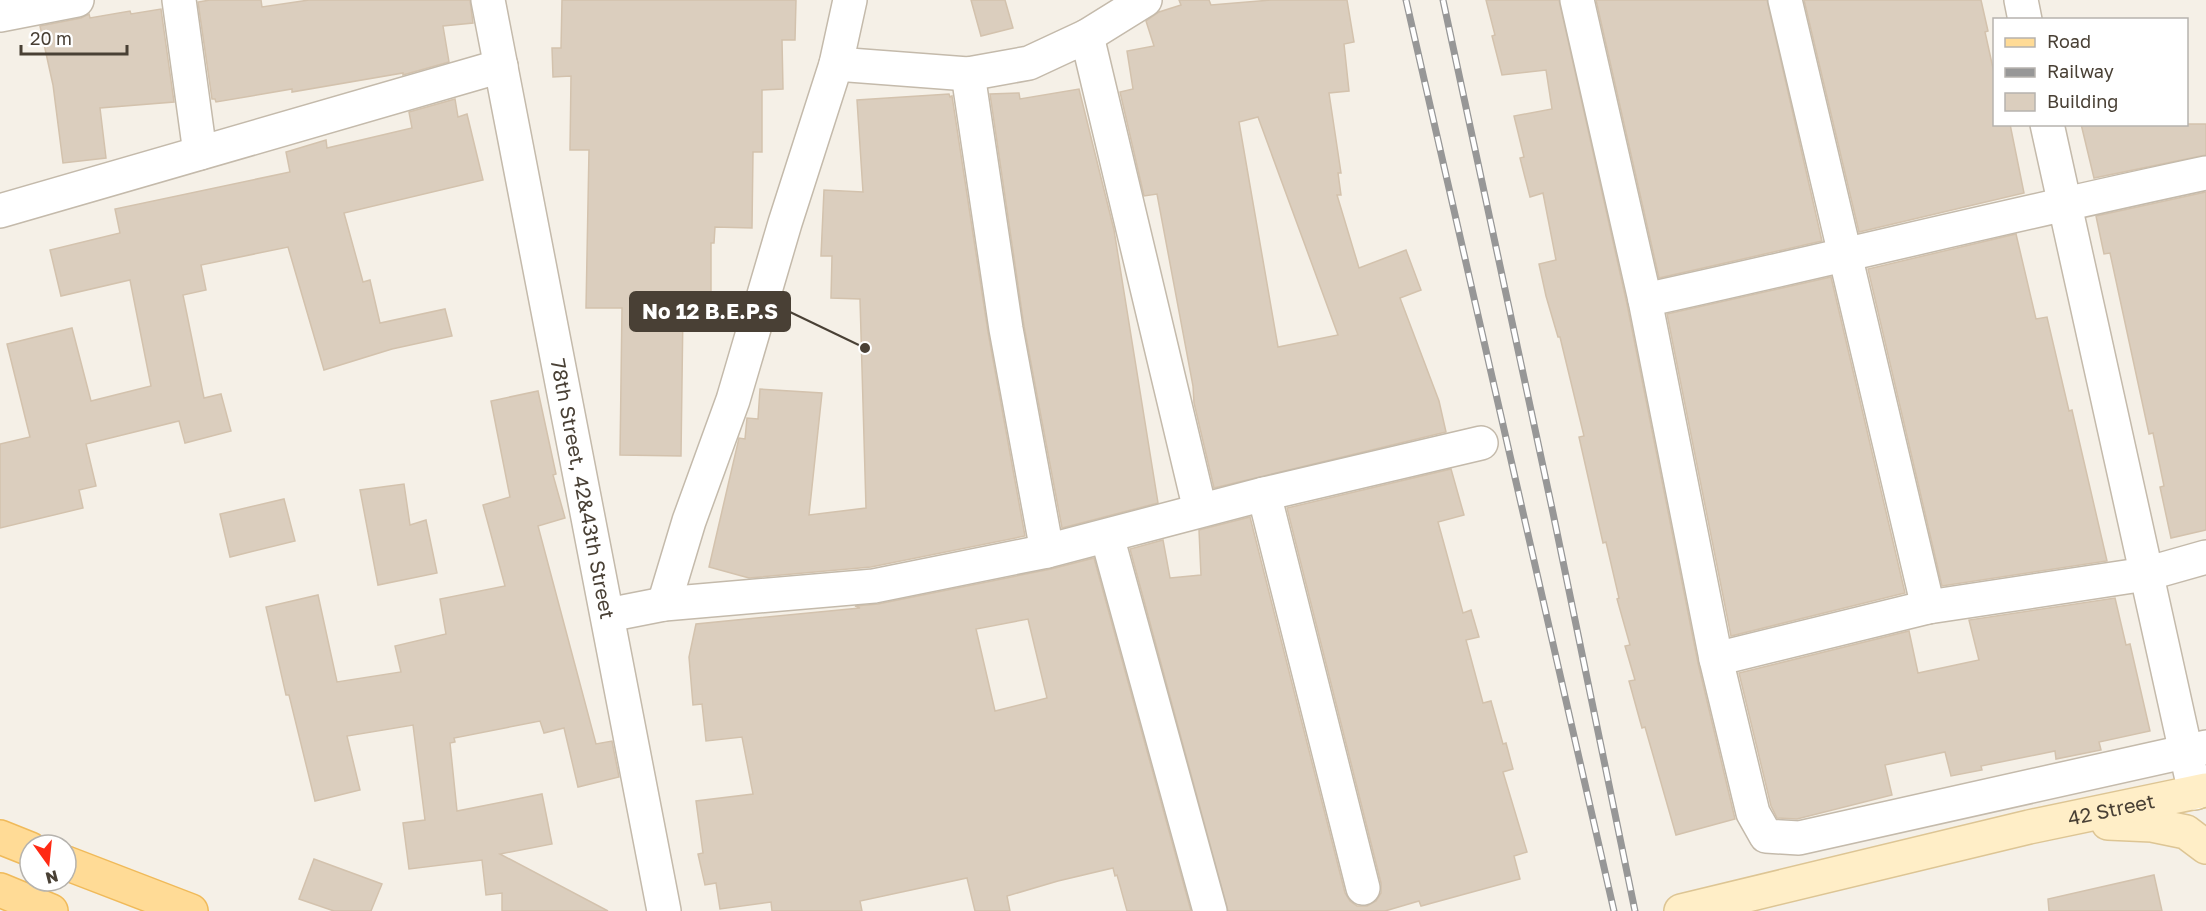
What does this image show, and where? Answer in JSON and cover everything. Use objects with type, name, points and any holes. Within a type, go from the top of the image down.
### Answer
[{"type":"main road","points":[[0,837],[18,844]]},
{"type":"main road","points":[[78,868],[191,911]]},
{"type":"main road","points":[[0,890],[51,911]]},
{"type":"street","points":[[0,15],[77,0]]},
{"type":"street","points":[[179,0],[200,153]]},
{"type":"street","name":"78th Street, 42&43th Street","points":[[488,0],[664,911]]},
{"type":"street","points":[[664,604],[689,521],[733,400],[785,223],[836,64],[850,0]]},
{"type":"street","points":[[836,64],[968,74],[1029,63],[1088,36],[1145,0]]},
{"type":"street","points":[[1577,0],[1645,300],[1716,659],[1753,813],[1766,836],[1799,838],[2197,749]]},
{"type":"street","points":[[1785,0],[1928,607]]},
{"type":"street","points":[[2021,0],[2025,18]]},
{"type":"street","points":[[1088,36],[1200,510]]},
{"type":"street","points":[[0,211],[501,66]]},
{"type":"street","points":[[968,74],[1006,329],[1047,551]]},
{"type":"street","points":[[2047,126],[2146,574],[2197,749],[2201,791]]},
{"type":"street","points":[[1645,300],[2206,173]]},
{"type":"street","points":[[608,615],[664,604],[874,586],[1047,551],[1264,494],[1481,443]]},
{"type":"street","points":[[1264,494],[1363,888]]},
{"type":"street","points":[[1107,536],[1210,911]]},
{"type":"street","points":[[1716,659],[1928,607],[2146,574],[2206,557]]},
{"type":"street","name":"42 Street","points":[[2029,827],[2201,791]]},
{"type":"street","points":[[1681,911],[2029,827],[2116,822],[2152,825],[2186,832],[2206,847]]},
{"type":"building","points":[[261,0],[262,7],[309,0],[470,0],[473,23],[443,26],[449,62],[403,75],[403,73],[292,92],[292,89],[216,102],[212,99],[198,2]]},
{"type":"building","points":[[562,0],[796,0],[795,40],[782,40],[783,89],[762,90],[762,152],[753,152],[752,228],[715,227],[714,243],[711,243],[711,309],[683,309],[681,456],[620,455],[622,308],[586,308],[589,150],[570,150],[571,76],[553,77],[552,48],[561,48]]},
{"type":"building","points":[[971,0],[1005,0],[1013,28],[981,36]]},
{"type":"building","points":[[1179,0],[1209,0],[1211,5],[1271,0],[1347,0],[1354,42],[1344,44],[1349,91],[1329,93],[1341,173],[1338,173],[1341,195],[1337,195],[1359,268],[1406,250],[1421,290],[1400,298],[1439,401],[1446,432],[1214,488],[1194,403],[1193,386],[1157,194],[1144,196],[1120,92],[1133,89],[1127,51],[1154,46],[1146,21],[1159,12],[1181,5]],"holes":[[[1258,117],[1338,335],[1278,347],[1239,122]]]},
{"type":"building","points":[[1486,0],[1559,0],[1627,304],[1698,663],[1735,819],[1676,835],[1645,727],[1642,728],[1629,681],[1635,680],[1625,646],[1630,645],[1617,599],[1619,598],[1606,542],[1603,543],[1579,437],[1584,436],[1560,337],[1558,337],[1546,296],[1539,264],[1556,260],[1543,193],[1530,197],[1520,158],[1524,157],[1514,116],[1552,109],[1546,70],[1502,75]]},
{"type":"building","points":[[1596,0],[1767,0],[1822,241],[1659,278]]},
{"type":"building","points":[[1804,0],[1981,0],[1993,68],[1993,126],[2010,126],[2024,193],[1859,232]]},
{"type":"building","points":[[161,9],[174,102],[100,108],[106,158],[63,163],[53,85],[40,26],[81,18],[89,14],[90,18],[130,11],[131,14]]},
{"type":"building","points":[[1079,89],[1114,230],[1158,503],[1062,528],[1024,326],[990,94],[1019,93],[1020,99]]},
{"type":"building","points":[[949,94],[950,97],[952,96],[988,332],[1025,536],[871,567],[749,578],[709,567],[739,438],[745,439],[747,418],[758,419],[760,389],[822,393],[809,515],[866,508],[860,299],[831,298],[832,256],[821,256],[824,190],[863,192],[857,100]]},
{"type":"building","points":[[455,99],[458,117],[467,114],[483,180],[344,213],[363,282],[370,280],[380,323],[445,309],[452,336],[392,349],[324,370],[288,247],[201,265],[206,290],[183,295],[204,398],[221,394],[231,431],[185,443],[179,421],[86,444],[96,486],[79,490],[83,508],[0,528],[0,444],[30,437],[7,344],[72,328],[91,401],[151,386],[130,280],[61,296],[50,250],[120,233],[115,209],[290,172],[286,152],[326,140],[327,148],[412,128],[409,112]]},
{"type":"building","points":[[2206,124],[2206,155],[2094,178],[2081,126]]},
{"type":"building","points":[[2206,192],[2206,530],[2171,538],[2160,487],[2164,486],[2153,433],[2149,434],[2110,253],[2104,254],[2096,216]]},
{"type":"building","points":[[2016,234],[2036,319],[2047,317],[2069,411],[2072,410],[2107,561],[1942,586],[1868,269]]},
{"type":"building","points":[[1831,277],[1905,593],[1731,636],[1667,314]]},
{"type":"building","points":[[538,391],[556,474],[553,475],[565,518],[538,526],[596,744],[612,741],[619,777],[578,787],[564,728],[544,733],[540,721],[454,738],[455,742],[450,743],[457,811],[542,794],[552,844],[500,854],[608,911],[502,911],[502,893],[486,895],[482,860],[409,869],[403,823],[425,820],[413,725],[347,736],[360,790],[315,801],[289,695],[286,695],[266,607],[318,595],[337,682],[401,672],[395,646],[446,634],[440,599],[505,586],[483,505],[510,497],[491,401]]},
{"type":"building","points":[[1451,469],[1464,515],[1438,522],[1463,613],[1471,610],[1479,637],[1466,640],[1483,703],[1491,701],[1503,744],[1506,743],[1513,769],[1503,772],[1527,852],[1514,856],[1520,879],[1421,906],[1419,901],[1385,911],[1228,911],[1130,549],[1163,540],[1170,578],[1201,575],[1199,530],[1250,517],[1345,893],[1357,906],[1367,906],[1376,901],[1381,893],[1381,883],[1287,508]]},
{"type":"building","points":[[404,484],[410,525],[426,520],[437,573],[378,585],[360,490]]},
{"type":"building","points":[[284,499],[295,541],[230,557],[220,514]]},
{"type":"building","points":[[1094,558],[1191,911],[1127,911],[1113,868],[1007,896],[1010,911],[975,911],[967,878],[860,901],[862,911],[772,911],[771,902],[720,909],[716,883],[705,885],[698,854],[703,853],[696,801],[753,794],[742,737],[706,741],[702,704],[693,705],[689,657],[696,624],[860,608],[855,606],[878,604],[1051,569]],"holes":[[[1028,619],[1047,698],[995,711],[976,629]]]},
{"type":"building","points":[[2115,598],[2126,645],[2130,644],[2150,731],[2099,742],[2101,750],[2056,759],[2055,751],[1981,766],[1982,770],[1951,776],[1945,752],[1885,765],[1892,795],[1797,819],[1777,818],[1771,806],[1739,673],[1909,631],[1918,673],[1979,660],[1969,620]]},
{"type":"building","points":[[314,859],[382,884],[371,911],[334,911],[299,899]]},
{"type":"building","points":[[2154,875],[2162,911],[2049,911],[2048,899]]},
{"type":"railway","points":[[1406,0],[1614,911]]},
{"type":"railway","points":[[1443,0],[1553,513],[1635,911]]},
{"type":"place","name":"No 12 B.E.P.S","points":[[865,348]]}]
